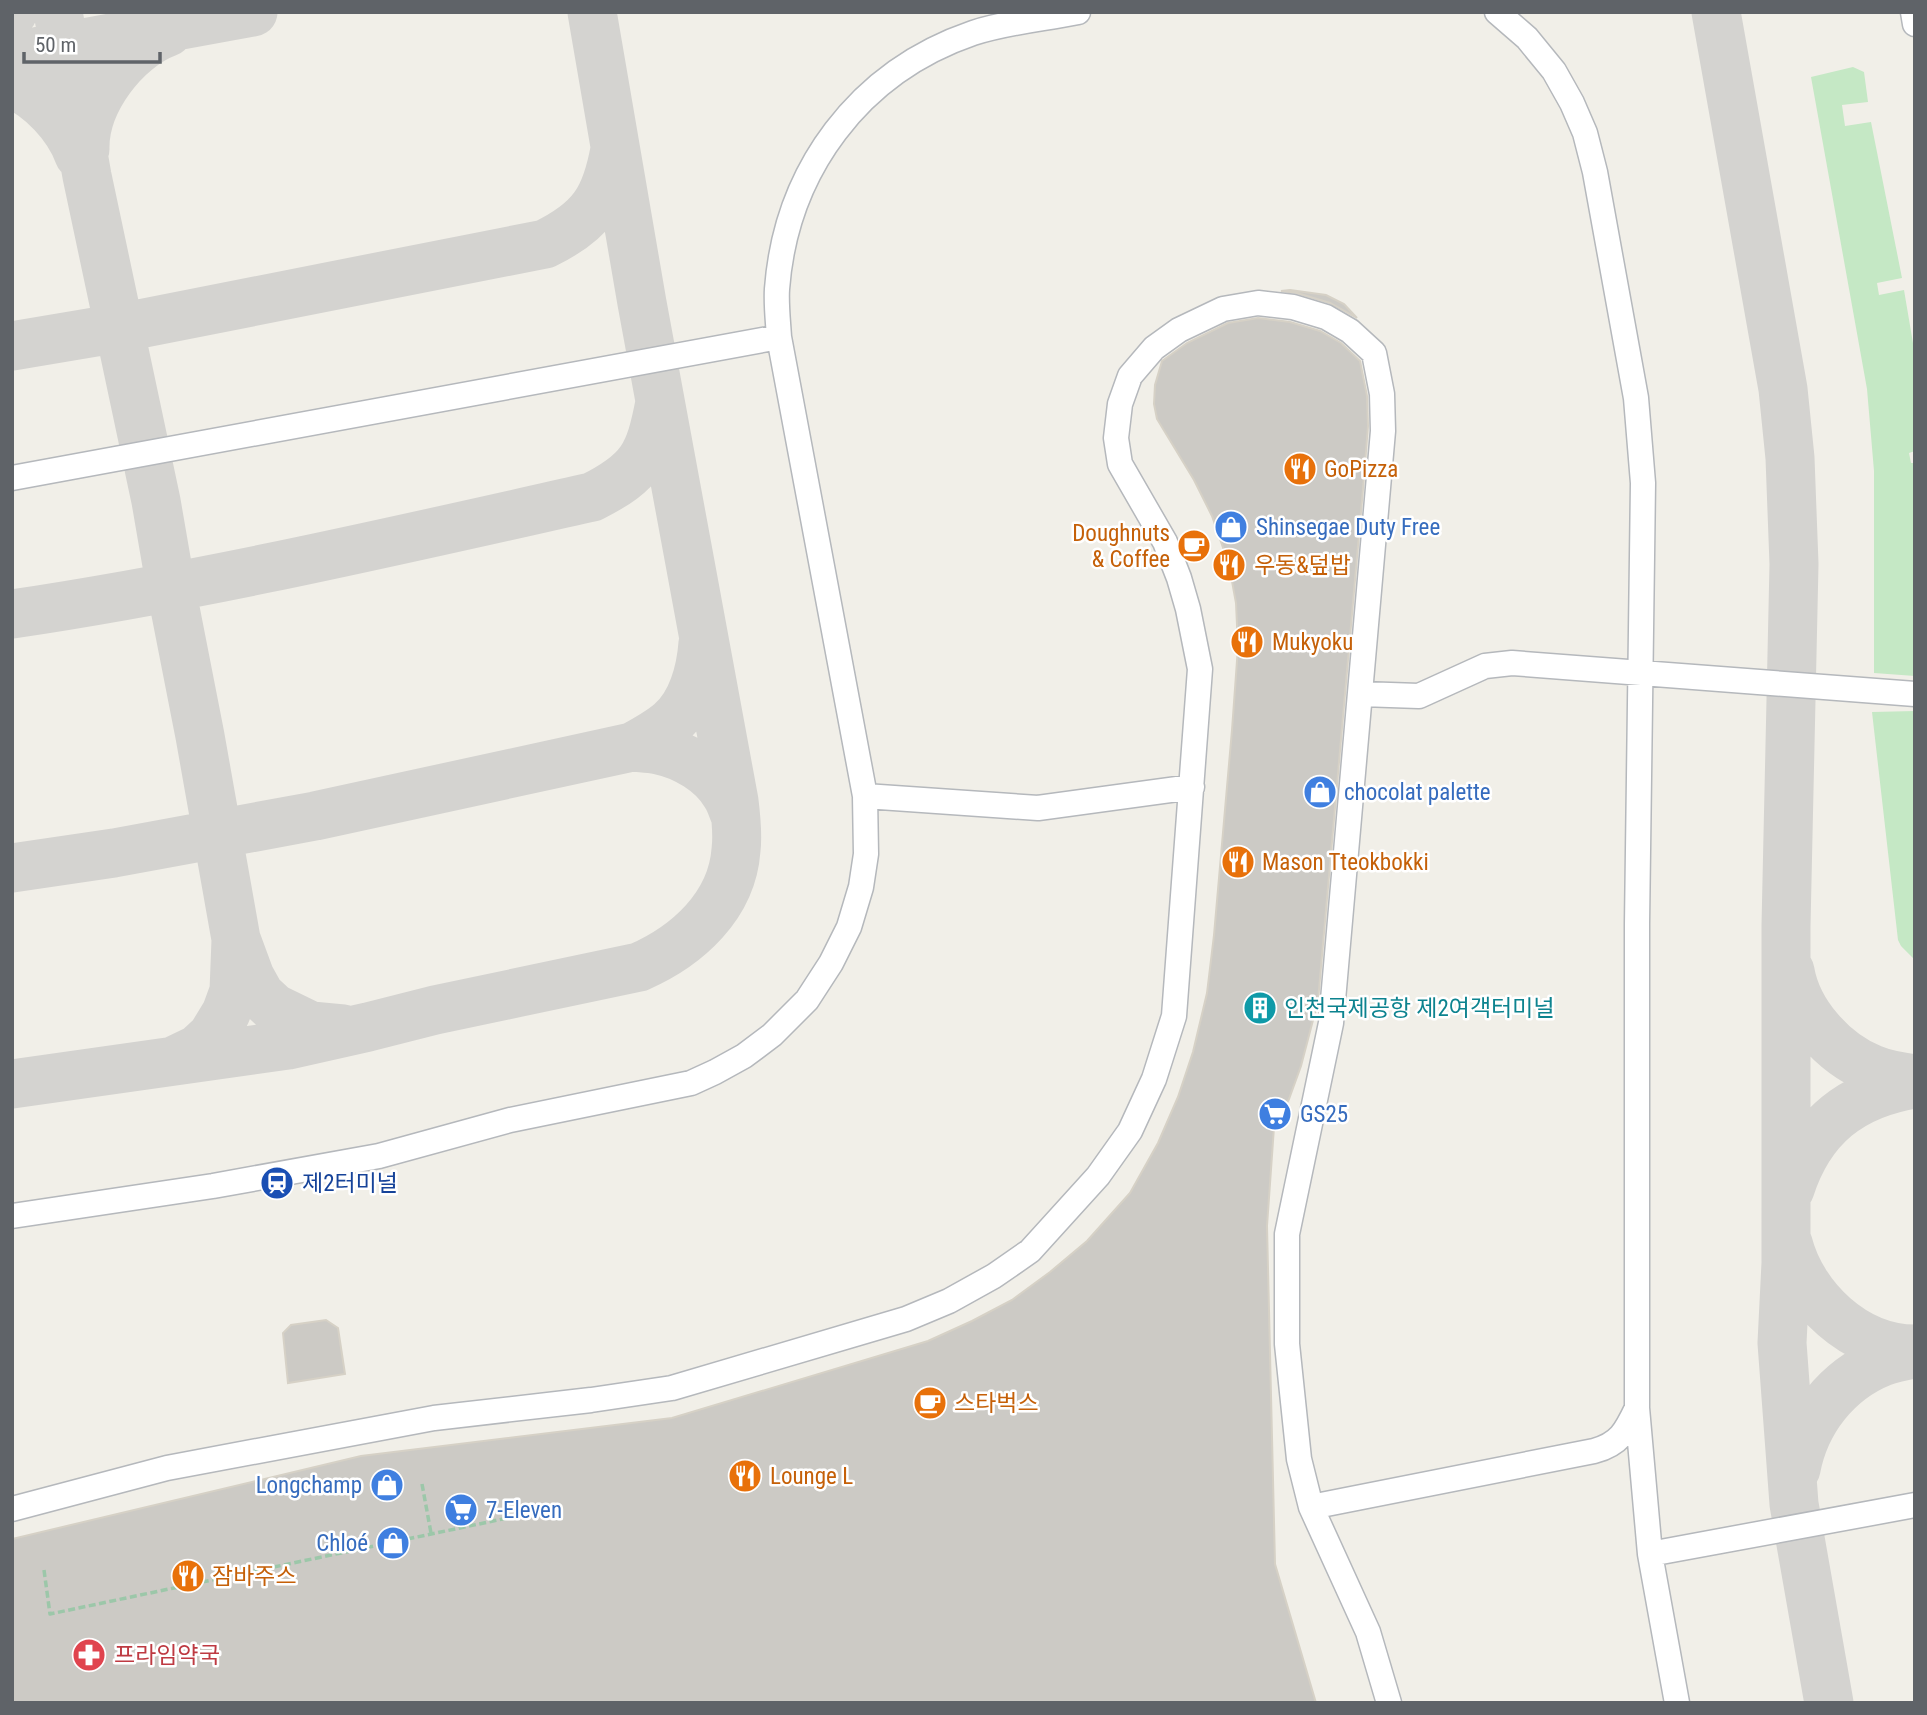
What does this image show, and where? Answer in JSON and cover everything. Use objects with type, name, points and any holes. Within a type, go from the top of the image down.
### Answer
[{"type":"lane","points":[[12,1216],[213,1186],[379,1156],[510,1120],[691,1083],[744,1056],[772,1035],[807,1000],[831,963],[849,927],[861,887],[866,854],[865,796],[779,337],[776,291],[789,222],[810,169],[830,136],[857,105],[882,83],[939,47],[974,33],[1077,12]]},
{"type":"lane","points":[[1497,12],[1527,38],[1554,71],[1585,133],[1595,172],[1636,398],[1643,483],[1637,924],[1637,1408],[1650,1554],[1677,1703]]},
{"type":"lane","points":[[1913,12],[1915,24]]},
{"type":"lane","points":[[12,1509],[167,1468],[434,1418],[672,1388],[906,1319],[949,1301],[994,1276],[1030,1251],[1098,1176],[1130,1131],[1154,1079],[1174,1016],[1199,668],[1188,609],[1164,542],[1120,464],[1116,438],[1120,404],[1130,376],[1154,348],[1179,330],[1223,309],[1258,303],[1293,307],[1326,317],[1350,331],[1374,353],[1382,394],[1383,431],[1331,1023],[1287,1234],[1287,1344],[1299,1459],[1311,1507],[1368,1632],[1389,1703]]},
{"type":"lane","points":[[12,478],[779,337]]},
{"type":"lane","points":[[1360,694],[1419,696],[1485,666],[1512,663],[1915,694]]},
{"type":"lane","points":[[865,796],[1038,808],[1192,788]]},
{"type":"lane","points":[[1311,1507],[1608,1447],[1628,1427],[1637,1408]]},
{"type":"lane","points":[[1594,1451],[1624,1463],[1643,1486]]},
{"type":"lane","points":[[1650,1554],[1915,1505]]},
{"type":"path","points":[[422,1484],[431,1534]]},
{"type":"path","points":[[44,1570],[50,1614],[517,1516]]},
{"type":"green space","points":[[1853,67],[1864,72],[1868,102],[1842,105],[1845,126],[1871,122],[1902,278],[1877,283],[1879,295],[1904,290],[1915,355],[1915,451],[1909,453],[1911,463],[1915,463],[1915,676],[1874,673],[1874,471],[1867,389],[1811,77]]},
{"type":"green space","points":[[1915,711],[1915,960],[1898,940],[1872,712]]},
{"type":"building","points":[[1281,291],[1326,295],[1344,304],[1357,318],[1330,303]]},
{"type":"building","name":"인천국제공항 제2여객터미널","points":[[1258,318],[1290,322],[1320,331],[1341,343],[1360,361],[1367,396],[1368,426],[1363,489],[1318,1001],[1301,1066],[1289,1099],[1274,1127],[1267,1226],[1275,1564],[1316,1703],[12,1703],[12,1539],[361,1456],[672,1418],[928,1341],[1012,1300],[1087,1241],[1130,1193],[1158,1143],[1178,1097],[1193,1052],[1207,993],[1232,730],[1238,647],[1236,603],[1229,565],[1212,516],[1157,419],[1154,404],[1155,385],[1162,361],[1187,343],[1228,323]]},
{"type":"building","points":[[326,1320],[338,1328],[345,1374],[288,1383],[283,1333],[291,1325]]},
{"type":"taxiway","points":[[58,12],[87,176],[156,501],[236,939],[250,977],[260,995],[274,1008],[311,1026],[343,1029]]},
{"type":"taxiway","points":[[12,56],[253,12]]},
{"type":"taxiway","points":[[12,1084],[288,1045],[435,1010],[639,967],[690,936],[704,922],[726,889],[733,870],[737,844],[734,801],[642,303],[592,12]]},
{"type":"taxiway","points":[[1716,12],[1783,389],[1790,458],[1794,564],[1786,926],[1786,1263],[1782,1343],[1794,1504],[1829,1703]]},
{"type":"taxiway","points":[[85,149],[92,113],[110,79],[137,50],[168,32]]},
{"type":"taxiway","points":[[12,84],[33,96],[52,113],[68,133],[79,155]]},
{"type":"taxiway","points":[[12,346],[119,328],[545,244],[575,226],[594,207],[607,182],[615,149]]},
{"type":"taxiway","points":[[12,614],[230,576],[592,497],[622,479],[641,460],[652,436],[660,402]]},
{"type":"taxiway","points":[[12,868],[114,853],[315,816],[632,747],[678,716],[690,697],[700,665],[703,643]]},
{"type":"taxiway","points":[[632,747],[669,752],[688,760],[714,779],[729,800],[735,815]]},
{"type":"taxiway","points":[[173,1061],[198,1049],[212,1036],[226,1013],[234,991],[236,940]]},
{"type":"taxiway","points":[[1790,971],[1800,1002],[1819,1030],[1831,1042],[1872,1069],[1915,1079]]},
{"type":"taxiway","points":[[1790,1189],[1809,1148],[1821,1131],[1836,1117],[1871,1096],[1915,1084]]},
{"type":"taxiway","points":[[1788,1243],[1805,1283],[1834,1317],[1872,1340],[1893,1347],[1915,1349]]},
{"type":"taxiway","points":[[1796,1469],[1800,1451],[1815,1419],[1837,1391],[1882,1362],[1915,1354]]},
{"type":"place","name":"GoPizza","points":[[1300,469]]},
{"type":"place","name":"Shinsegae Duty Free","points":[[1231,527]]},
{"type":"place","name":"Doughnuts & Coffee","points":[[1194,546]]},
{"type":"place","name":"우동&덮밥","points":[[1229,565]]},
{"type":"place","name":"Mukyoku","points":[[1247,642]]},
{"type":"place","name":"chocolat palette","points":[[1320,792]]},
{"type":"place","name":"Mason Tteokbokki","points":[[1238,862]]},
{"type":"place","name":"인천국제공항 제2여객터미널","points":[[1260,1008]]},
{"type":"place","name":"GS25","points":[[1275,1114]]},
{"type":"place","name":"제2터미널","points":[[277,1183]]},
{"type":"place","name":"스타벅스","points":[[930,1403]]},
{"type":"place","name":"Lounge L","points":[[745,1476]]},
{"type":"place","name":"Longchamp","points":[[387,1485]]},
{"type":"place","name":"7-Eleven","points":[[461,1510]]},
{"type":"place","name":"Chloé","points":[[393,1543]]},
{"type":"place","name":"잠바주스","points":[[188,1576]]},
{"type":"place","name":"프라임약국","points":[[89,1655]]}]
